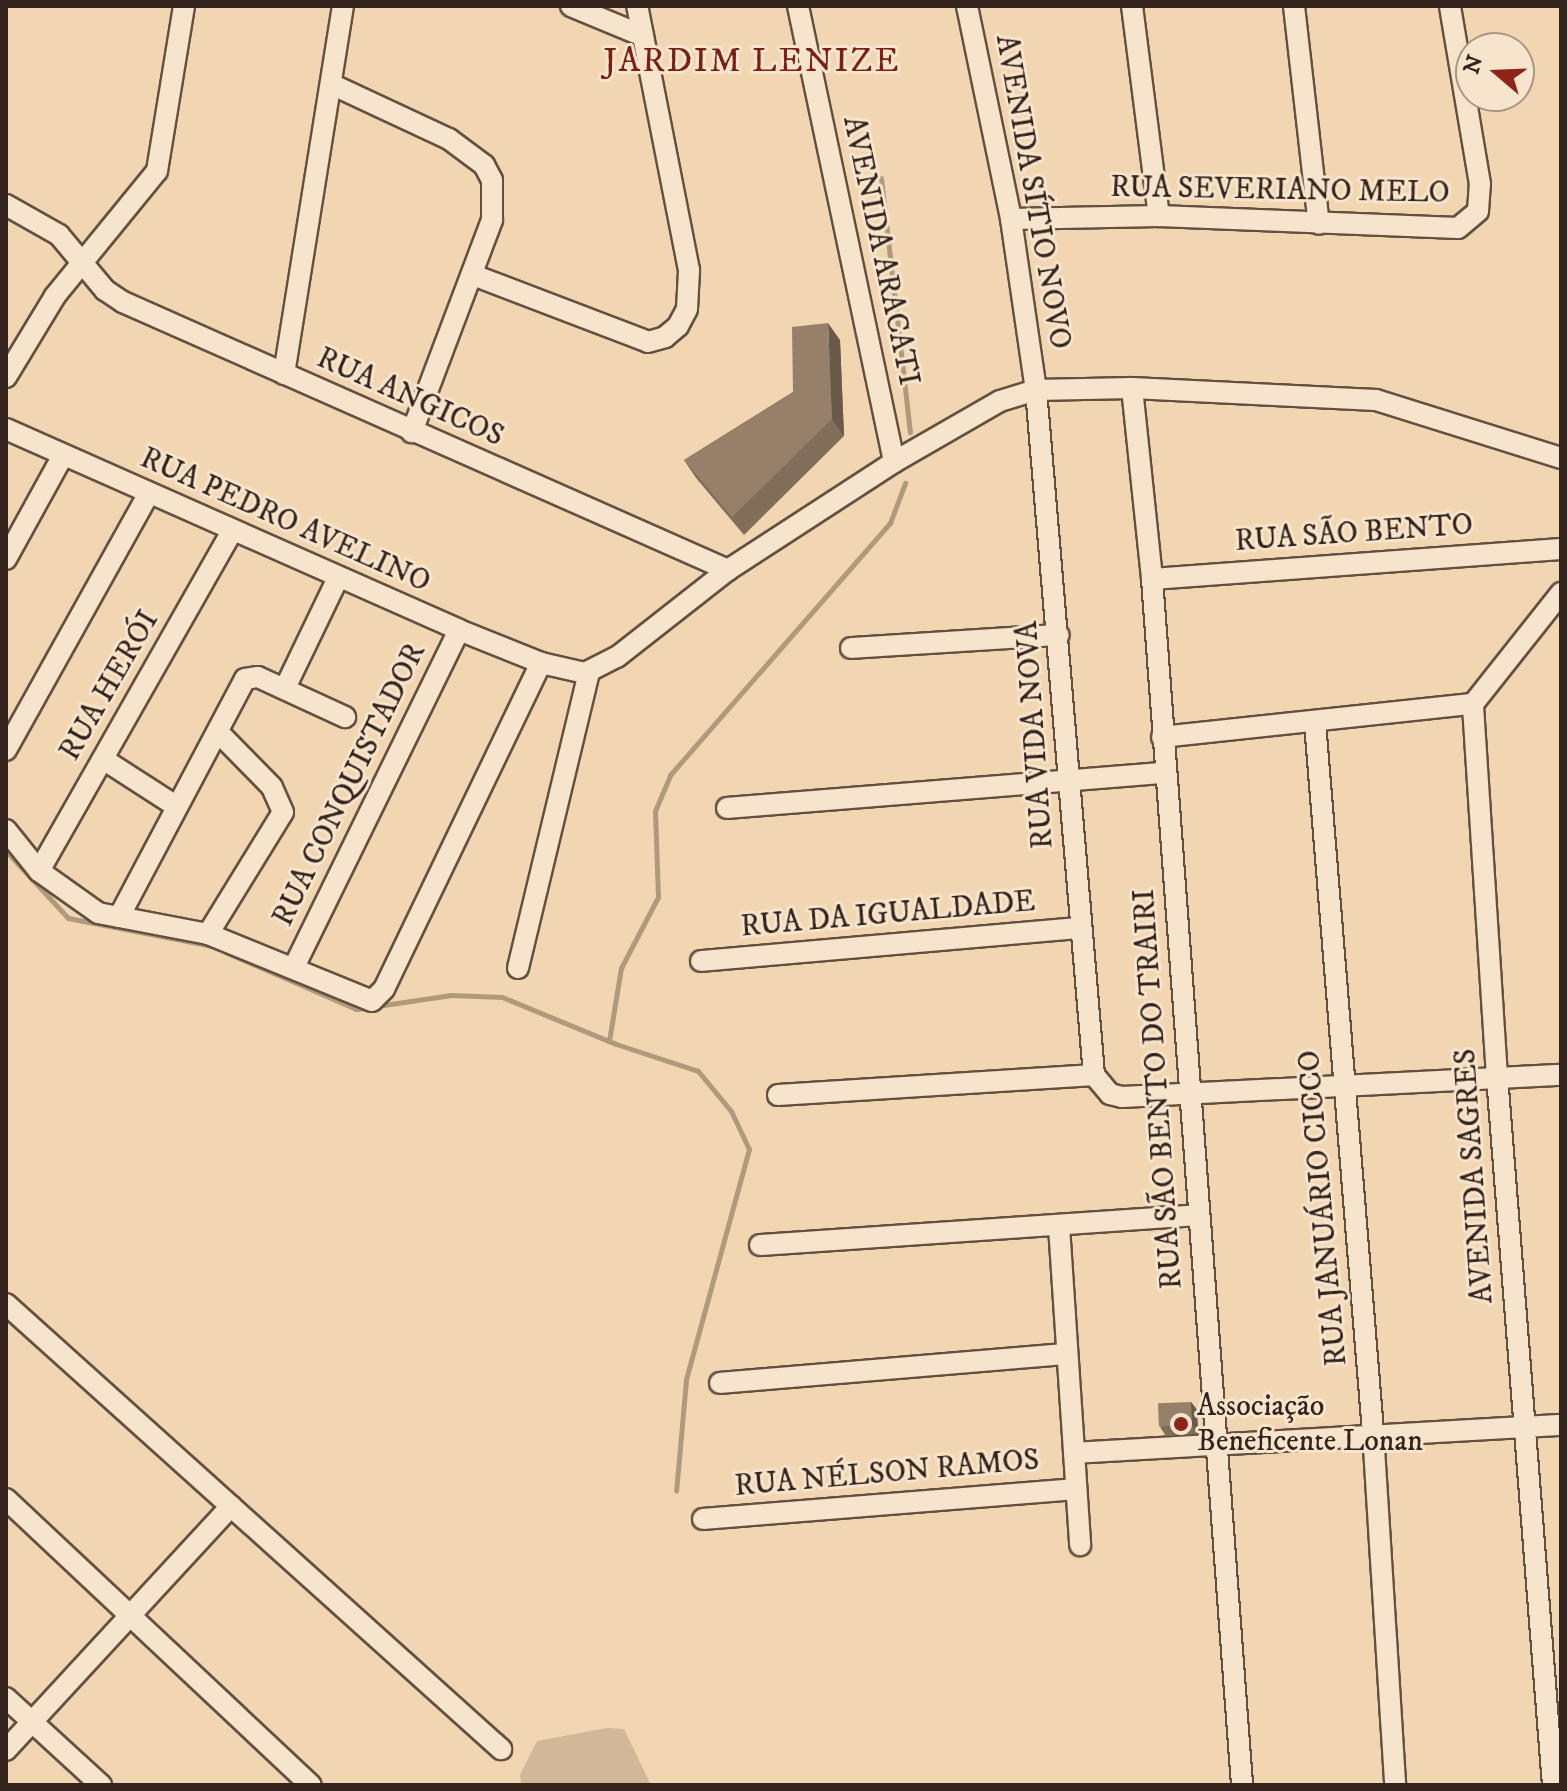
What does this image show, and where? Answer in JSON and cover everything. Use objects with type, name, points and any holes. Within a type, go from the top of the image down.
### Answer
[{"type":"street","points":[[6,377],[55,296],[157,171],[184,6]]},
{"type":"street","points":[[284,374],[343,6]]},
{"type":"street","points":[[571,6],[643,36]]},
{"type":"street","points":[[473,275],[648,342],[678,326],[690,292],[689,270],[637,6]]},
{"type":"street","name":"AVENIDA ARACATI","points":[[798,6],[894,462]]},
{"type":"street","name":"AVENIDA SÍTIO NOVO","points":[[967,6],[1011,219],[1036,390]]},
{"type":"street","points":[[1132,6],[1159,216]]},
{"type":"street","points":[[1294,6],[1319,224]]},
{"type":"street","name":"RUA SEVERIANO MELO","points":[[1011,219],[1159,216],[1445,230],[1470,222],[1478,211],[1480,184],[1450,6]]},
{"type":"street","points":[[331,84],[449,139],[484,165],[495,196],[473,275],[412,432]]},
{"type":"street","name":"RUA ANGICOS","points":[[6,205],[59,235],[84,259],[105,290],[123,302],[728,570]]},
{"type":"street","points":[[518,968],[589,672],[617,657],[728,570],[894,462],[1000,401],[1036,390],[1132,388],[1376,400],[1561,458]]},
{"type":"street","name":"RUA SÃO BENTO DO TRAIRI","points":[[1132,388],[1152,579],[1164,773],[1242,1785]]},
{"type":"street","name":"RUA VIDA NOVA","points":[[1036,390],[1094,1075]]},
{"type":"street","name":"RUA PEDRO AVELINO","points":[[6,429],[62,457],[459,630],[541,663],[589,672]]},
{"type":"street","points":[[6,559],[62,457]]},
{"type":"street","points":[[6,750],[149,493]]},
{"type":"street","name":"RUA HERÓI","points":[[39,871],[232,531]]},
{"type":"street","name":"RUA SÃO BENTO","points":[[1152,579],[1561,549]]},
{"type":"street","points":[[285,688],[338,578]]},
{"type":"street","points":[[1162,737],[1473,704],[1561,593]]},
{"type":"street","name":"RUA CONQUISTADOR","points":[[294,967],[459,630]]},
{"type":"street","points":[[851,648],[1059,635]]},
{"type":"street","points":[[6,830],[39,871],[75,900],[119,917],[208,934],[294,967],[364,1001],[372,1001],[384,989],[541,663]]},
{"type":"street","points":[[119,917],[245,679],[258,677],[345,717]]},
{"type":"street","name":"AVENIDA SAGRES","points":[[1473,704],[1497,1077],[1553,1785]]},
{"type":"street","name":"RUA JANUÁRIO CICCO","points":[[1315,723],[1373,1432],[1395,1785]]},
{"type":"street","points":[[208,934],[283,812],[272,787],[218,732]]},
{"type":"street","points":[[103,759],[176,806]]},
{"type":"street","points":[[727,808],[1164,773]]},
{"type":"street","name":"RUA DA IGUALDADE","points":[[701,961],[1080,928]]},
{"type":"street","points":[[778,1095],[1094,1075],[1116,1096],[1344,1089],[1561,1075]]},
{"type":"street","points":[[760,1245],[1199,1215]]},
{"type":"street","points":[[1059,1226],[1080,1545]]},
{"type":"street","points":[[6,1304],[501,1749]]},
{"type":"street","points":[[720,1383],[1067,1354]]},
{"type":"street","points":[[1074,1453],[1373,1432],[1561,1425]]},
{"type":"street","name":"RUA NÉLSON RAMOS","points":[[703,1519],[1076,1489]]},
{"type":"street","points":[[6,1499],[311,1785]]},
{"type":"street","points":[[6,1750],[231,1506]]},
{"type":"street","points":[[6,1698],[101,1785]]},
{"type":"shaded area","points":[[607,1728],[624,1729],[651,1785],[521,1785],[520,1775],[537,1741]]},
{"type":"building","points":[[828,323],[832,419],[732,517],[684,460],[793,392],[792,327]]},
{"type":"building","points":[[1191,1402],[1192,1425],[1159,1426],[1158,1403]]},
{"type":"waterway","points":[[881,178],[910,432]]},
{"type":"waterway","points":[[609,1041],[621,968],[658,897],[655,811],[670,775],[890,523],[905,483]]},
{"type":"waterway","points":[[6,851],[68,918],[212,946]]},
{"type":"waterway","points":[[225,952],[356,1009],[367,1008]]},
{"type":"waterway","points":[[377,1006],[451,995],[502,997],[616,1044],[698,1071],[731,1111],[749,1149],[686,1380],[676,1491]]},
{"type":"place","name":"Associação Beneficente Lonan","points":[[1181,1424]]},
{"type":"district","name":"JARDIM LENIZE","points":[[752,62]]}]
